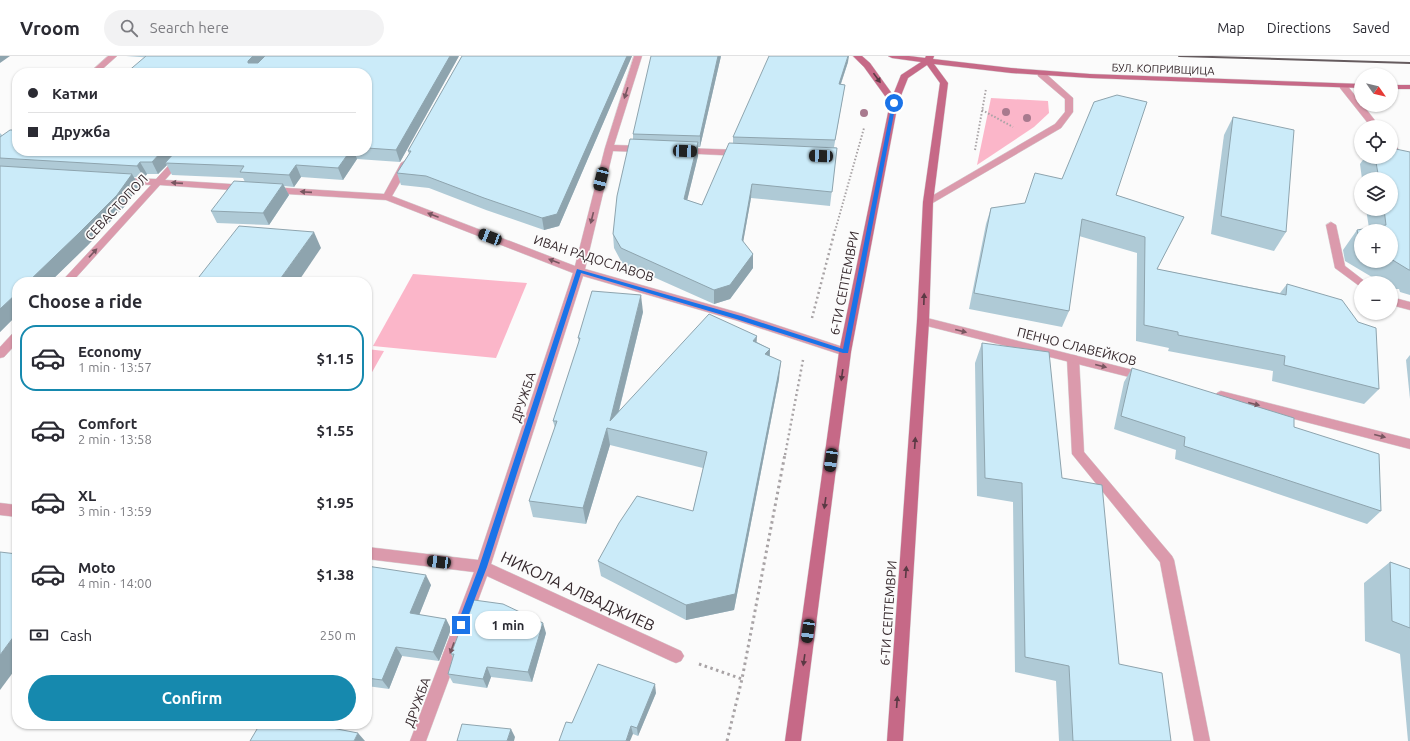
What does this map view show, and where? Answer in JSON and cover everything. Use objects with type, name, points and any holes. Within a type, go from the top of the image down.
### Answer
[{"type":"main road","points":[[857,56],[867,65],[894,103]]},
{"type":"main road","name":"БУЛ. КОПРИВЩИЦА","points":[[892,56],[929,59],[1041,74],[1135,79],[1354,86]]},
{"type":"main road","name":"6-ТИ СЕПТЕМВРИ","points":[[793,741],[845,352],[894,103],[904,77],[929,59],[944,83],[928,202],[923,322],[895,741]]},
{"type":"main road","points":[[1398,87],[1410,87]]},
{"type":"street","points":[[99,68],[113,56]]},
{"type":"street","name":"ДРУЖБА","points":[[418,741],[483,567],[579,271],[609,148],[638,56]]},
{"type":"street","points":[[928,202],[1058,126],[1069,112],[1069,98],[1041,74]]},
{"type":"street","points":[[1343,86],[1370,120]]},
{"type":"street","points":[[609,148],[656,150]]},
{"type":"street","points":[[672,150],[750,153]]},
{"type":"street","points":[[1398,154],[1410,169]]},
{"type":"street","name":"СЕВАСТОПОЛ","points":[[71,277],[182,156]]},
{"type":"street","points":[[387,197],[409,158]]},
{"type":"street","name":"ИВАН РАДОСЛАВОВ","points":[[111,179],[387,197],[579,271],[739,317],[845,352]]},
{"type":"street","points":[[1331,225],[1340,268],[1354,278]]},
{"type":"street","points":[[1398,303],[1410,306]]},
{"type":"street","name":"ПЕНЧО СЛАВЕЙКОВ","points":[[923,322],[1158,380]]},
{"type":"street","points":[[0,354],[12,341]]},
{"type":"street","points":[[1074,359],[1078,454],[1167,560],[1202,741]]},
{"type":"street","points":[[1211,394],[1410,444]]},
{"type":"street","points":[[0,509],[12,510]]},
{"type":"street","name":"НИКОЛА АЛВАДЖИЕВ","points":[[372,554],[483,567],[676,656]]},
{"type":"path","points":[[970,178],[986,89]]},
{"type":"path","points":[[982,110],[1007,125],[1019,130]]},
{"type":"path","points":[[727,741],[742,679],[807,339],[848,180],[865,127]]},
{"type":"path","points":[[676,656],[742,679]]},
{"type":"shaded area","points":[[991,98],[1048,101],[1049,113],[1034,127],[977,165]]},
{"type":"shaded area","points":[[413,274],[527,283],[496,358],[373,346]]},
{"type":"shaded area","points":[[372,350],[384,351],[372,372]]},
{"type":"building","points":[[146,56],[253,56],[248,63],[258,63],[265,56],[450,56],[396,150],[372,148],[372,68],[132,68]]},
{"type":"building","points":[[462,56],[627,56],[557,214],[542,218],[426,176],[397,173],[411,151],[408,151]]},
{"type":"building","points":[[651,56],[718,56],[700,136],[633,134]]},
{"type":"building","points":[[769,56],[848,56],[839,84],[845,85],[835,140],[733,137]]},
{"type":"building","points":[[1117,95],[1147,102],[1116,195],[1184,217],[1157,269],[1286,295],[1287,284],[1342,300],[1354,316],[1354,320],[1376,328],[1379,389],[1284,365],[1285,356],[1178,335],[1178,332],[1144,325],[1145,237],[1082,219],[1069,311],[974,293],[991,208],[1025,203],[1035,173],[1062,179],[1094,102]]},
{"type":"building","points":[[1233,117],[1294,130],[1286,232],[1221,216]]},
{"type":"building","points":[[12,130],[12,156],[157,156],[152,162],[140,162],[137,166],[0,158],[0,137]]},
{"type":"building","points":[[630,139],[698,142],[684,199],[702,205],[729,143],[837,148],[832,192],[752,184],[742,240],[753,254],[730,285],[714,290],[621,248],[613,234],[617,196]]},
{"type":"building","points":[[1398,149],[1410,152],[1410,270],[1398,263],[1398,224],[1386,224],[1385,216],[1398,216],[1398,172],[1378,172],[1376,164],[1398,164]]},
{"type":"building","points":[[171,156],[346,156],[338,168],[296,165],[289,175],[240,172],[244,166],[165,163]]},
{"type":"building","points":[[0,166],[132,174],[117,195],[33,277],[12,277],[12,298],[0,309]]},
{"type":"building","points":[[234,181],[283,184],[263,213],[211,211]]},
{"type":"building","points":[[239,226],[314,232],[282,277],[199,277]]},
{"type":"building","points":[[592,291],[641,295],[610,421],[709,314],[757,336],[753,341],[770,349],[765,354],[781,361],[735,594],[686,605],[598,561],[619,523],[637,496],[693,511],[707,452],[607,428],[583,508],[529,501],[557,421],[553,421],[580,338],[578,338]]},
{"type":"building","points":[[982,343],[1049,352],[1062,478],[1102,485],[1119,664],[1162,673],[1171,741],[1073,741],[1069,666],[1025,657],[1022,483],[985,478]]},
{"type":"building","points":[[1132,368],[1294,418],[1294,427],[1379,454],[1381,511],[1184,446],[1185,437],[1121,416]]},
{"type":"building","points":[[0,552],[12,553],[12,639],[0,655]]},
{"type":"building","points":[[1390,562],[1410,569],[1410,628],[1392,621]]},
{"type":"building","points":[[372,567],[426,575],[410,613],[446,619],[433,652],[396,647],[382,680],[372,679]]},
{"type":"building","points":[[474,600],[503,604],[543,623],[528,672],[487,667],[483,679],[448,674],[454,654],[451,654],[463,622],[466,623]]},
{"type":"building","points":[[598,664],[655,684],[637,728],[631,726],[626,741],[559,741],[566,722],[572,723]]},
{"type":"building","points":[[462,724],[511,729],[507,741],[457,741]]},
{"type":"building","points":[[257,729],[337,729],[358,733],[354,741],[250,741]]},
{"type":"railway","points":[[1179,56],[1410,63]]},
{"type":"route","points":[[461,625],[483,567],[579,271],[739,317],[845,352],[894,103]]}]
